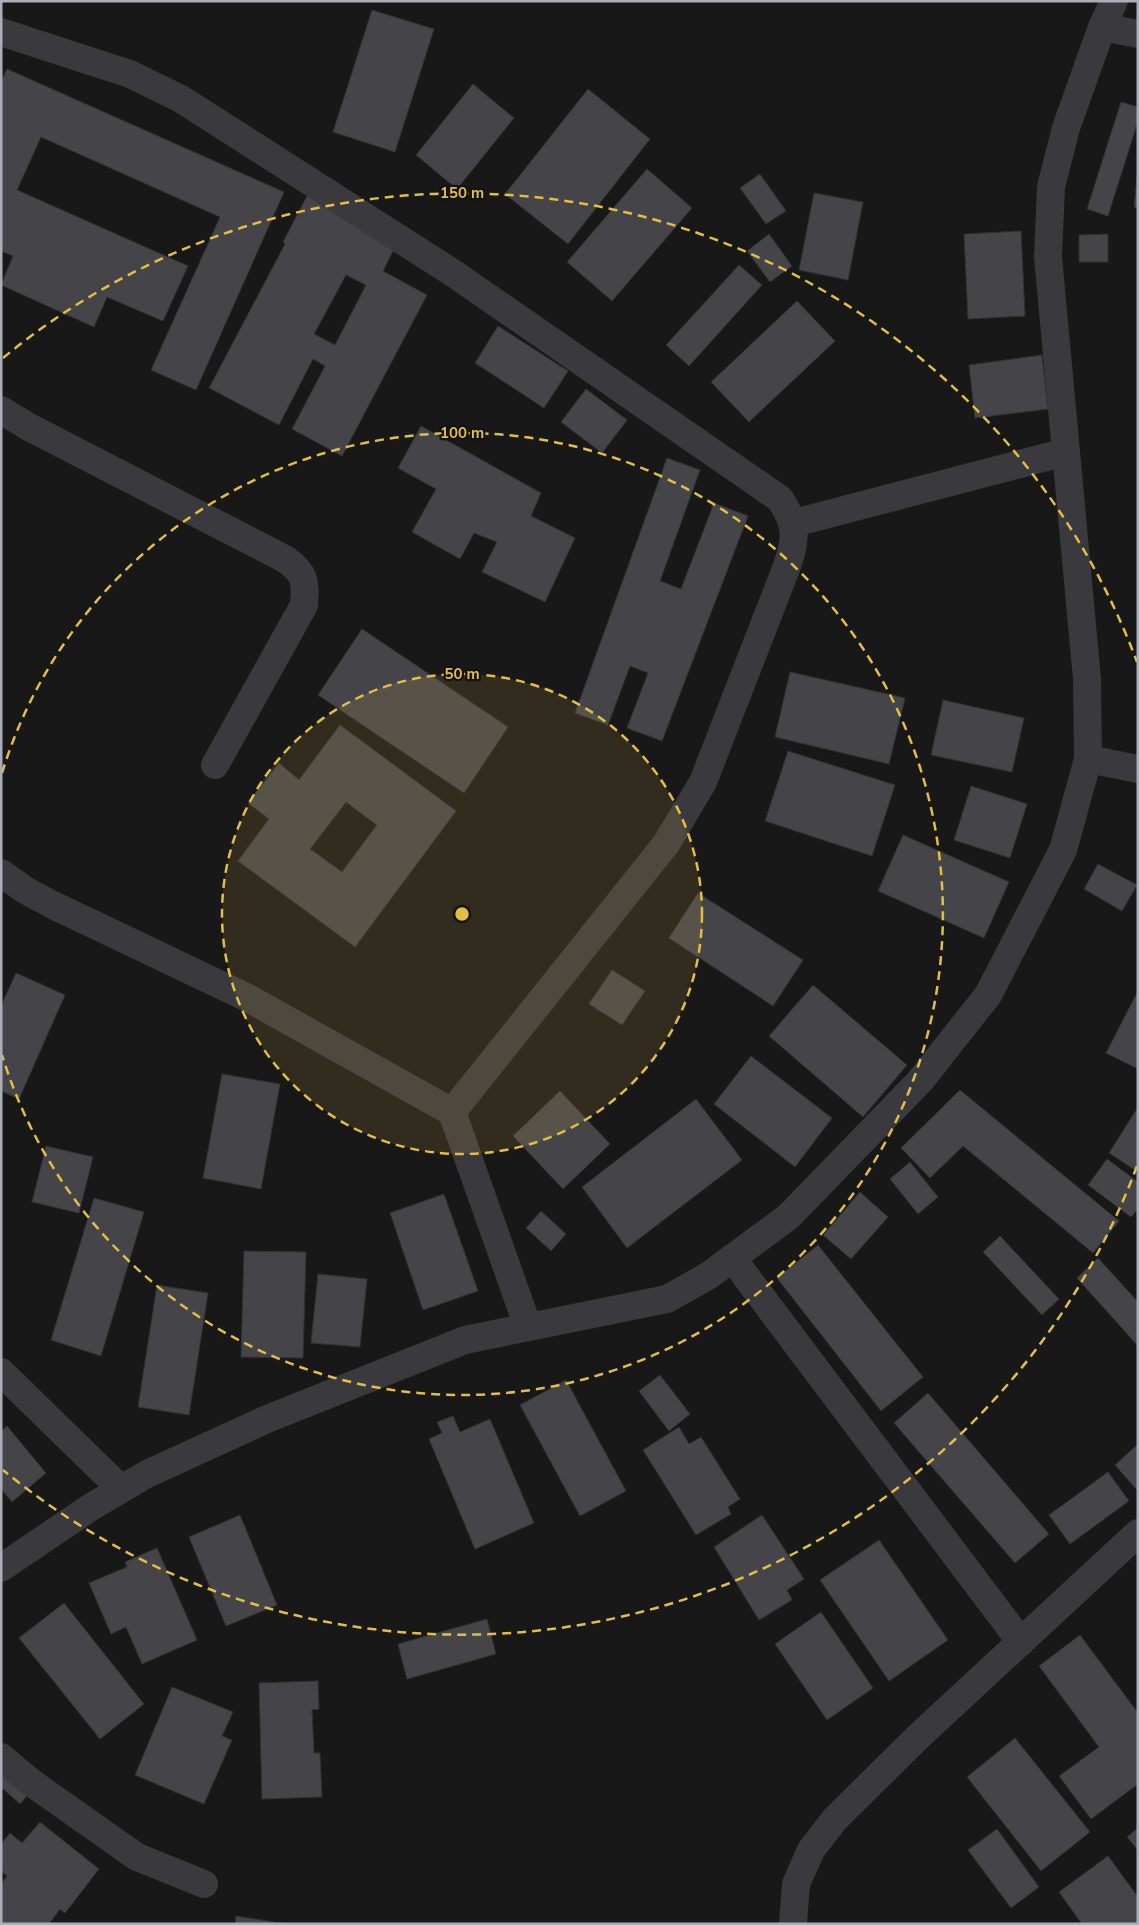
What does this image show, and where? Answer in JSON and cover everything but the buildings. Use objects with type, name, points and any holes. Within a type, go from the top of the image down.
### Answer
[{"type":"street","points":[[1,1568],[91,1506],[147,1474],[267,1419],[465,1340],[667,1299],[708,1276],[788,1217],[920,1081],[988,994],[1063,850],[1088,759],[1087,679],[1048,257],[1051,187],[1066,128],[1102,27],[1114,1]]},
{"type":"street","points":[[1102,27],[1138,34]]},
{"type":"street","points":[[1,32],[130,74],[181,99],[452,274],[780,499],[794,524],[794,545],[787,566],[703,782],[666,844],[452,1112]]},
{"type":"street","points":[[1,410],[29,427],[285,559],[302,575],[305,589],[304,605],[215,765]]},
{"type":"street","points":[[794,524],[1066,452]]},
{"type":"street","points":[[1088,759],[1138,769]]},
{"type":"street","points":[[1,874],[53,905],[248,998],[452,1112],[528,1328]]},
{"type":"street","points":[[732,1258],[1021,1642]]},
{"type":"street","points":[[1,1372],[121,1489]]},
{"type":"street","points":[[793,1924],[796,1884],[811,1850],[835,1819],[919,1736],[1138,1533]]},
{"type":"street","points":[[1,1757],[32,1783],[137,1857],[204,1884]]}]
